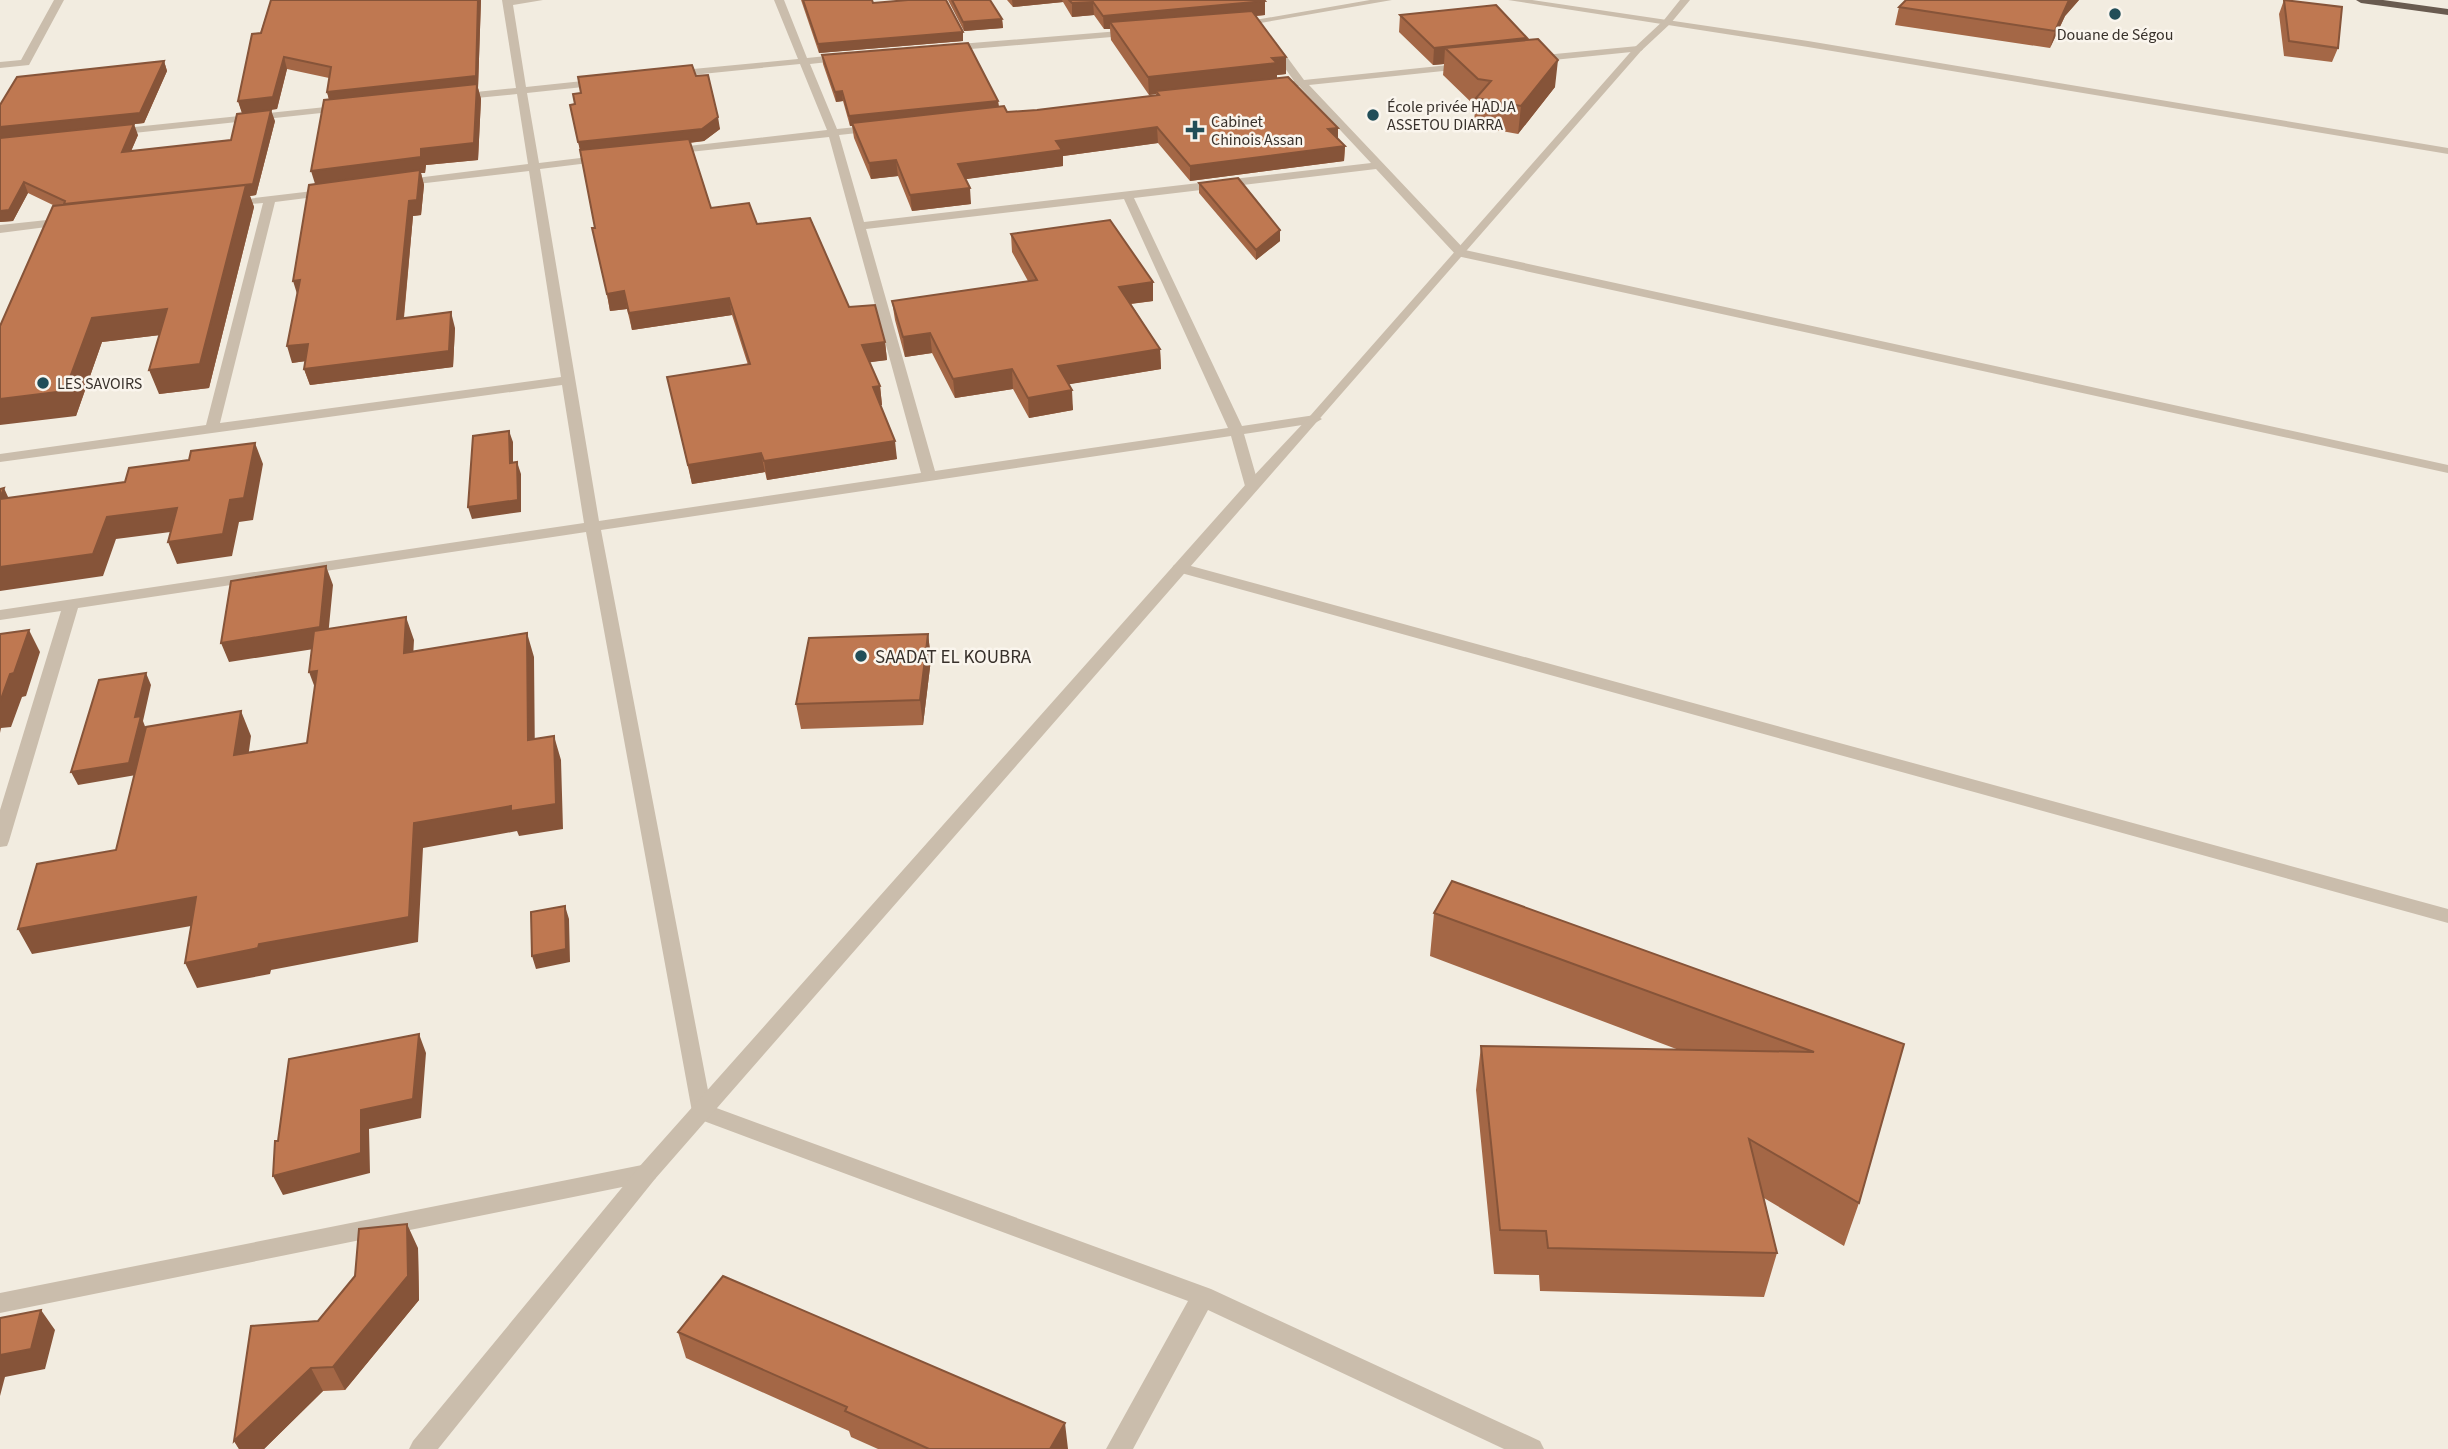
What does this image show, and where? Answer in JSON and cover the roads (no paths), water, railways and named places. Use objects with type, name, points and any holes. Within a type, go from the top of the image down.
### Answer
[{"type":"highway","points":[[2361,0],[2448,12]]},
{"type":"street","points":[[0,65],[25,63],[59,0]]},
{"type":"street","points":[[538,0],[507,1],[592,525],[701,1111]]},
{"type":"street","points":[[779,0],[833,132],[929,475]]},
{"type":"street","points":[[1228,24],[1256,22],[1387,0]]},
{"type":"street","points":[[1513,0],[1667,22],[2448,150]]},
{"type":"street","points":[[422,1449],[647,1173],[701,1111],[1252,486],[1315,419],[1638,49],[1667,22],[1685,0]]},
{"type":"street","points":[[1256,22],[1301,83],[1461,253],[2448,469]]},
{"type":"street","points":[[941,49],[1146,31]]},
{"type":"street","points":[[1517,61],[1638,49]]},
{"type":"street","points":[[657,76],[859,56]]},
{"type":"street","points":[[1260,87],[1476,65]]},
{"type":"street","points":[[440,99],[616,80]]},
{"type":"street","points":[[96,134],[358,107]]},
{"type":"street","points":[[655,153],[888,127]]},
{"type":"street","points":[[381,185],[614,157]]},
{"type":"street","points":[[860,226],[1377,166]]},
{"type":"street","points":[[216,205],[340,190]]},
{"type":"street","points":[[1129,195],[1236,429],[1252,486]]},
{"type":"street","points":[[212,429],[270,200]]},
{"type":"street","points":[[0,229],[81,220]]},
{"type":"street","points":[[0,458],[568,380]]},
{"type":"street","points":[[0,615],[1315,419]]},
{"type":"street","points":[[1180,568],[2448,916]]},
{"type":"street","points":[[0,841],[4,818],[71,604]]},
{"type":"street","points":[[701,1111],[1203,1296],[1531,1449]]},
{"type":"street","points":[[0,1303],[647,1173]]},
{"type":"street","points":[[1119,1449],[1203,1296]]},
{"type":"place","name":"Douane de Ségou","points":[[2115,14]]},
{"type":"place","name":"École privée HADJA ASSETOU DIARRA","points":[[1373,115]]},
{"type":"place","name":"Cabinet Chinois Assan","points":[[1195,130]]},
{"type":"place","name":"LES SAVOIRS","points":[[43,383]]},
{"type":"place","name":"SAADAT EL KOUBRA","points":[[861,656]]}]
